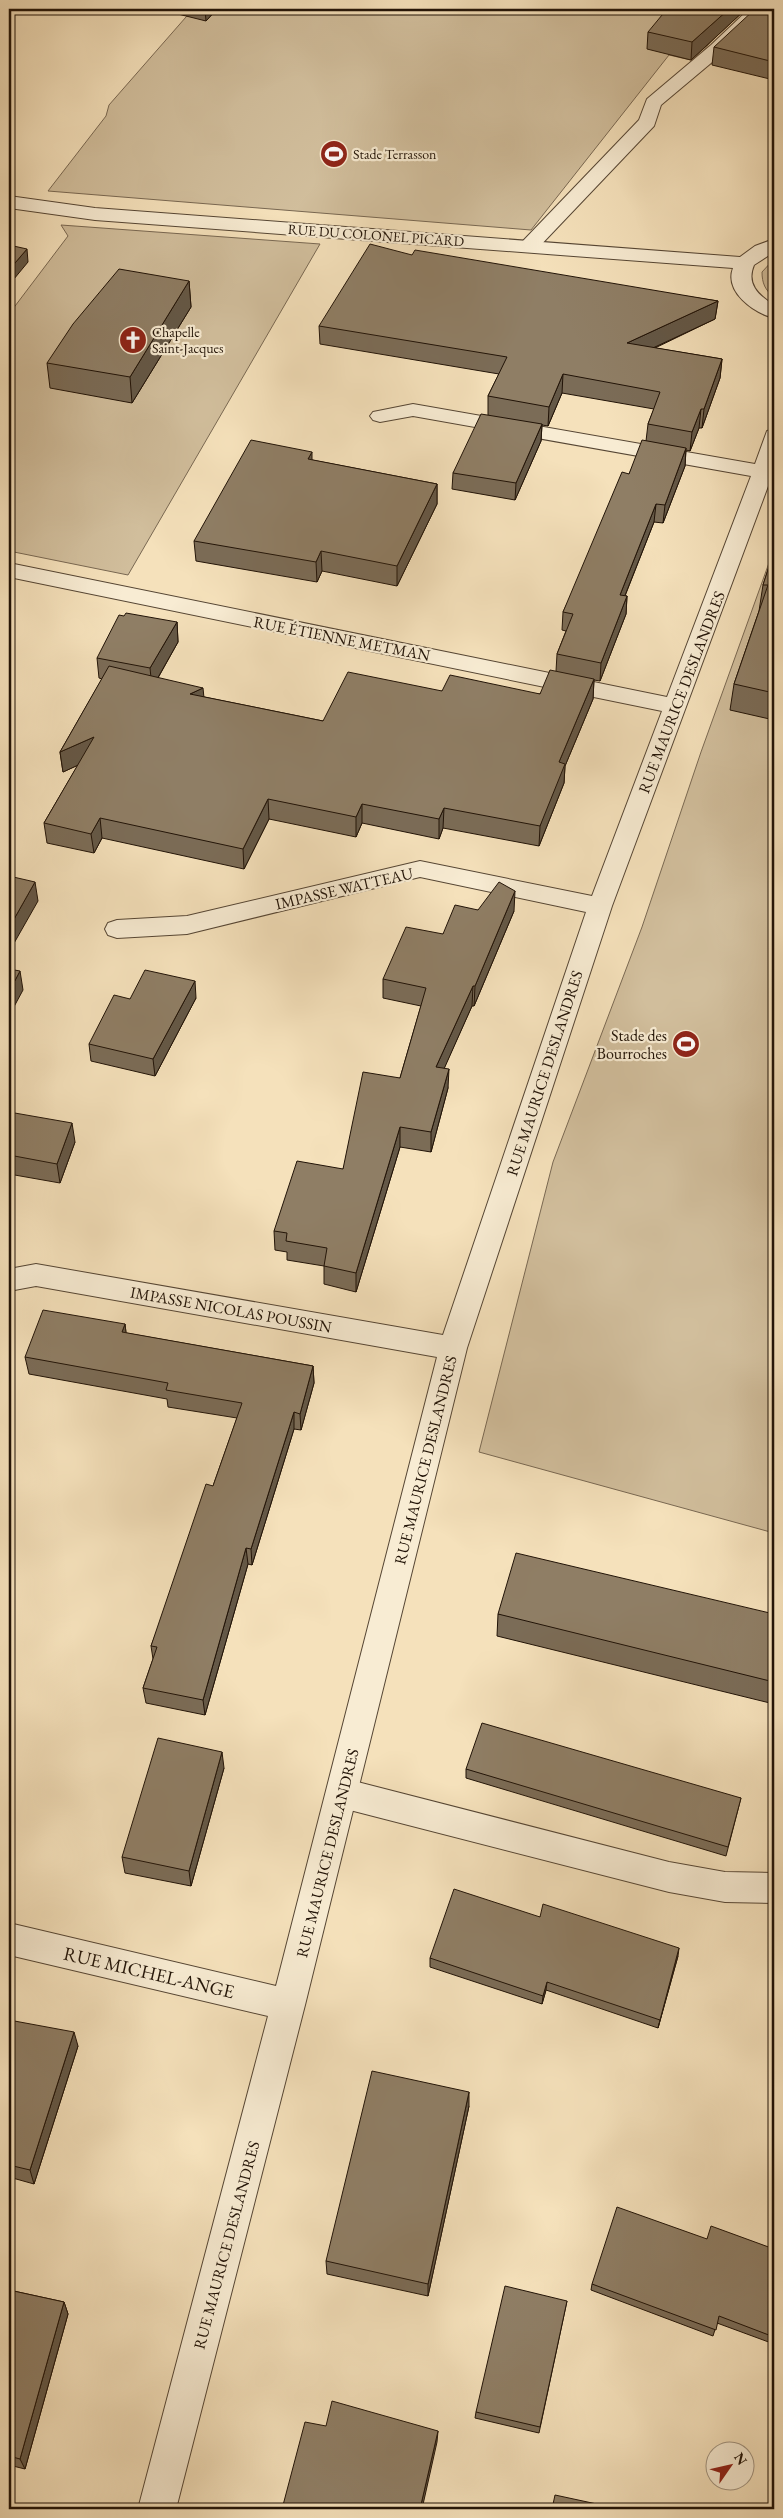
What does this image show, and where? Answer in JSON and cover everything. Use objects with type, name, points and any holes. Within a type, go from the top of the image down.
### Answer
[{"type":"street","points":[[529,246],[648,122],[653,103],[717,49],[759,9]]},
{"type":"street","name":"RUE DU COLONEL PICARD","points":[[9,202],[95,214],[745,264]]},
{"type":"street","points":[[774,245],[757,252],[745,264],[741,276],[743,288],[753,300],[774,312]]},
{"type":"street","points":[[380,416],[413,410],[763,472]]},
{"type":"street","name":"RUE MAURICE DESLANDRES","points":[[157,2509],[288,2005],[453,1348],[600,906],[763,472],[774,435]]},
{"type":"street","name":"RUE ÉTIENNE METMAN","points":[[9,570],[676,706]]},
{"type":"street","name":"IMPASSE WATTEAU","points":[[117,928],[187,925],[420,869],[600,906]]},
{"type":"street","name":"IMPASSE NICOLAS POUSSIN","points":[[9,1280],[36,1275],[453,1348]]},
{"type":"street","points":[[342,1793],[669,1877],[725,1887],[774,1888]]},
{"type":"street","name":"RUE MICHEL-ANGE","points":[[9,1939],[288,2005]]},
{"type":"shaded area","name":"Stade Terrasson","points":[[193,9],[737,9],[695,61],[669,55],[531,230],[48,191],[106,116],[109,105]]},
{"type":"shaded area","points":[[61,225],[320,244],[128,575],[9,551],[9,314],[68,236]]},
{"type":"shaded area","points":[[774,259],[774,297],[765,286],[762,272]]},
{"type":"shaded area","name":"Stade des Bourroches","points":[[774,549],[774,1533],[479,1452],[553,1162],[642,927],[701,752]]},
{"type":"building","points":[[667,9],[729,9],[692,42],[648,32]]},
{"type":"building","points":[[755,9],[774,9],[774,62],[714,47]]},
{"type":"building","points":[[370,244],[412,255],[415,250],[718,301],[627,343],[722,359],[704,409],[701,409],[692,432],[648,424],[660,392],[563,374],[549,407],[488,396],[507,357],[319,326]]},
{"type":"building","points":[[9,245],[27,249],[9,270]]},
{"type":"building","points":[[119,269],[189,281],[130,377],[47,363],[73,324]]},
{"type":"building","points":[[481,414],[542,424],[516,483],[453,473]]},
{"type":"building","points":[[251,440],[312,452],[308,459],[437,484],[397,566],[321,551],[316,562],[194,541]]},
{"type":"building","points":[[642,440],[686,448],[665,505],[656,504],[620,595],[627,596],[601,663],[557,654],[573,614],[563,612],[622,472],[629,474]]},
{"type":"building","points":[[774,551],[774,693],[734,684],[768,585],[763,585]]},
{"type":"building","points":[[126,613],[177,622],[150,668],[97,658],[119,615],[124,616]]},
{"type":"building","points":[[109,666],[203,688],[190,694],[323,721],[348,672],[442,691],[450,675],[540,694],[550,670],[594,679],[559,762],[565,764],[540,826],[444,808],[439,819],[362,804],[356,817],[268,799],[243,849],[100,818],[91,834],[44,823],[94,737],[60,752]]},
{"type":"building","points":[[9,876],[35,882],[9,928]]},
{"type":"building","points":[[499,882],[515,891],[475,986],[473,986],[436,1067],[449,1069],[431,1132],[400,1127],[356,1273],[324,1266],[327,1248],[286,1241],[287,1233],[274,1231],[297,1161],[343,1169],[363,1072],[400,1078],[426,988],[383,979],[406,927],[443,934],[455,905],[478,910]]},
{"type":"building","points":[[9,969],[20,971],[9,992]]},
{"type":"building","points":[[145,970],[195,981],[153,1059],[89,1044],[114,995],[130,999]]},
{"type":"building","points":[[9,1112],[72,1123],[57,1164],[9,1155]]},
{"type":"building","points":[[43,1310],[125,1324],[122,1332],[313,1366],[300,1414],[294,1412],[251,1549],[246,1548],[203,1700],[143,1688],[157,1647],[151,1646],[206,1484],[213,1486],[242,1403],[166,1390],[168,1383],[25,1357]]},
{"type":"building","points":[[516,1553],[774,1614],[774,1682],[498,1614]]},
{"type":"building","points":[[482,1723],[741,1798],[728,1847],[466,1769]]},
{"type":"building","points":[[158,1738],[222,1752],[189,1871],[122,1857]]},
{"type":"building","points":[[454,1889],[540,1917],[543,1904],[679,1948],[660,2020],[547,1982],[543,1996],[430,1958]]},
{"type":"building","points":[[9,2020],[74,2032],[30,2170],[9,2165]]},
{"type":"building","points":[[372,2071],[469,2092],[428,2284],[326,2261]]},
{"type":"building","points":[[617,2207],[707,2239],[711,2226],[774,2249],[774,2337],[719,2316],[716,2330],[592,2284]]},
{"type":"building","points":[[505,2286],[567,2301],[540,2427],[476,2412]]},
{"type":"building","points":[[9,2290],[64,2302],[20,2459],[9,2456]]},
{"type":"building","points":[[332,2401],[438,2431],[420,2509],[282,2509],[305,2422],[326,2426]]},
{"type":"building","points":[[555,2495],[620,2509],[552,2509]]},
{"type":"place","name":"Stade Terrasson","points":[[334,154]]},
{"type":"place","name":"Chapelle Saint-Jacques","points":[[133,340]]},
{"type":"place","name":"Stade des Bourroches","points":[[686,1044]]}]
